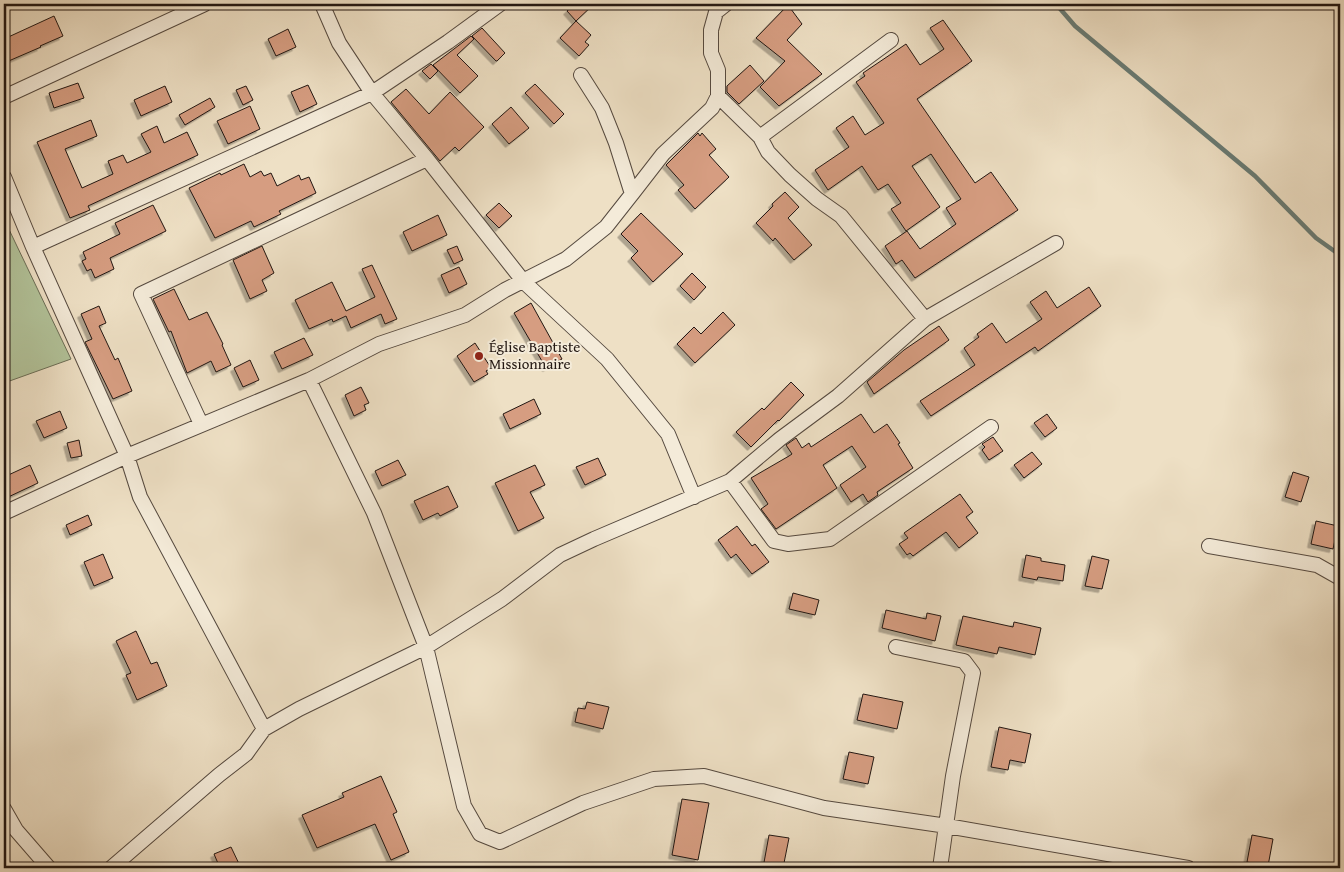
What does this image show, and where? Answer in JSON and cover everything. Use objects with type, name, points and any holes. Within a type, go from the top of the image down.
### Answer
[{"type":"street","points":[[4,97],[205,4]]},
{"type":"street","points":[[322,4],[338,43],[372,93],[427,158],[524,282],[606,359],[662,426],[668,434],[694,497]]},
{"type":"street","points":[[33,247],[372,93],[448,42],[500,4]]},
{"type":"street","points":[[4,513],[127,456],[309,380],[379,344],[465,315],[505,290],[566,259],[606,227],[663,154],[712,108],[718,96],[718,70],[711,53],[711,30],[716,12],[726,4]]},
{"type":"street","points":[[760,137],[891,40]]},
{"type":"street","points":[[581,75],[602,108],[616,143],[632,194]]},
{"type":"street","points":[[718,96],[760,137],[768,152],[790,174],[817,199],[841,216],[925,318]]},
{"type":"street","points":[[201,424],[141,294],[427,158]]},
{"type":"street","points":[[4,177],[33,247],[127,456],[140,497],[264,729]]},
{"type":"street","points":[[111,868],[246,754],[264,729],[299,709],[426,647],[502,599],[560,555],[730,481],[780,439],[838,396],[925,318],[1056,243]]},
{"type":"street","points":[[309,380],[374,513],[426,647],[464,806],[480,834],[500,842],[584,803],[654,780],[704,776],[824,808],[947,826],[1188,868]]},
{"type":"street","points":[[730,481],[774,541],[788,544],[830,539],[991,427]]},
{"type":"street","points":[[1209,546],[1317,565],[1340,578]]},
{"type":"street","points":[[896,647],[964,661],[973,674],[953,776],[940,868]]},
{"type":"street","points":[[4,809],[16,830],[49,868]]},
{"type":"green space","points":[[4,219],[71,359],[4,383]]},
{"type":"building","points":[[575,4],[594,4],[576,21],[567,11]]},
{"type":"building","points":[[788,5],[802,24],[787,40],[822,74],[779,106],[760,87],[785,61],[756,38]]},
{"type":"building","points":[[54,16],[63,36],[4,63],[4,39]]},
{"type":"building","points":[[943,20],[972,61],[917,99],[975,183],[991,172],[1018,210],[915,278],[902,260],[896,264],[885,246],[907,231],[920,249],[956,224],[946,208],[961,199],[931,154],[912,166],[940,207],[906,231],[891,209],[901,203],[888,184],[878,190],[862,166],[828,190],[815,170],[849,147],[836,128],[853,116],[865,135],[884,123],[856,82],[865,76],[863,73],[906,44],[920,65],[944,49],[930,28]]},
{"type":"building","points":[[576,21],[591,35],[585,42],[589,45],[579,56],[560,38]]},
{"type":"building","points":[[482,28],[505,53],[497,61],[472,36]]},
{"type":"building","points":[[288,29],[296,47],[276,56],[268,39]]},
{"type":"building","points":[[471,36],[474,39],[457,55],[478,76],[460,93],[433,65]]},
{"type":"building","points":[[431,64],[438,71],[430,79],[422,71]]},
{"type":"building","points":[[750,65],[764,81],[739,104],[727,92],[727,86]]},
{"type":"building","points":[[78,83],[84,98],[54,108],[49,93]]},
{"type":"building","points":[[535,84],[564,114],[554,124],[525,93]]},
{"type":"building","points":[[308,85],[317,104],[300,112],[291,92]]},
{"type":"building","points":[[165,86],[172,102],[141,116],[134,100]]},
{"type":"building","points":[[246,86],[253,100],[243,105],[236,90]]},
{"type":"building","points":[[406,89],[429,114],[450,92],[484,127],[459,151],[455,147],[440,161],[391,102]]},
{"type":"building","points":[[210,98],[215,107],[185,125],[179,115]]},
{"type":"building","points":[[250,106],[260,129],[228,144],[217,121]]},
{"type":"building","points":[[511,107],[529,128],[509,144],[492,124]]},
{"type":"building","points":[[91,120],[97,136],[65,149],[82,188],[113,174],[108,161],[123,155],[127,163],[151,152],[141,134],[157,126],[164,143],[187,132],[198,155],[88,206],[90,210],[70,218],[37,142]]},
{"type":"building","points":[[698,133],[700,136],[702,133],[716,149],[709,155],[729,177],[695,209],[678,190],[684,185],[666,165]]},
{"type":"building","points":[[244,164],[250,177],[261,171],[264,176],[271,173],[277,186],[299,175],[301,180],[309,177],[316,193],[279,211],[281,214],[254,227],[251,221],[215,238],[189,188]]},
{"type":"building","points":[[785,192],[799,207],[788,218],[812,245],[794,260],[775,238],[773,241],[756,223]]},
{"type":"building","points":[[499,203],[512,216],[499,228],[486,215]]},
{"type":"building","points":[[153,205],[166,231],[110,258],[114,269],[95,278],[91,269],[87,271],[82,261],[86,259],[83,252],[120,234],[115,223]]},
{"type":"building","points":[[641,213],[683,254],[653,282],[631,258],[638,251],[621,234]]},
{"type":"building","points":[[438,215],[447,235],[412,251],[403,232]]},
{"type":"building","points":[[262,246],[274,273],[262,280],[267,291],[250,299],[233,260]]},
{"type":"building","points":[[457,246],[463,260],[454,264],[447,250]]},
{"type":"building","points":[[372,265],[397,319],[385,324],[381,314],[351,328],[346,316],[333,322],[332,319],[309,329],[295,300],[332,282],[346,311],[375,297],[362,269]]},
{"type":"building","points":[[459,267],[467,284],[449,293],[441,275]]},
{"type":"building","points":[[692,273],[706,287],[694,300],[680,286]]},
{"type":"building","points":[[1089,287],[1101,306],[1038,351],[1035,347],[931,416],[920,401],[975,365],[964,348],[979,337],[977,334],[992,323],[1006,343],[1042,319],[1030,302],[1046,291],[1057,308]]},
{"type":"building","points":[[174,289],[189,320],[207,312],[231,365],[216,372],[211,361],[187,373],[171,331],[169,332],[153,299]]},
{"type":"building","points":[[531,303],[562,359],[546,368],[514,313]]},
{"type":"building","points":[[99,306],[106,323],[99,326],[115,360],[118,358],[132,391],[113,399],[85,342],[92,339],[81,314]]},
{"type":"building","points":[[723,312],[735,325],[695,363],[677,344],[694,327],[701,334]]},
{"type":"building","points":[[939,326],[949,340],[874,394],[867,382],[904,350]]},
{"type":"building","points":[[304,338],[313,355],[282,369],[274,352]]},
{"type":"building","points":[[475,343],[491,368],[486,371],[488,374],[474,382],[457,356]]},
{"type":"building","points":[[250,360],[259,380],[243,387],[234,368]]},
{"type":"building","points":[[791,382],[804,395],[751,447],[736,432],[762,408],[764,410]]},
{"type":"building","points":[[361,387],[369,403],[364,405],[366,410],[354,416],[345,395]]},
{"type":"building","points":[[534,399],[541,414],[510,429],[503,414]]},
{"type":"building","points":[[60,411],[67,428],[44,438],[36,421]]},
{"type":"building","points":[[861,414],[874,433],[887,424],[900,443],[898,444],[913,468],[877,492],[878,495],[868,502],[863,494],[851,502],[840,485],[866,467],[852,446],[823,465],[837,488],[776,529],[761,509],[768,504],[751,478],[792,454],[786,445],[796,438],[802,448],[809,443],[811,447]]},
{"type":"building","points":[[1047,414],[1057,428],[1045,437],[1034,423]]},
{"type":"building","points":[[993,437],[1003,451],[989,460],[982,450],[985,447],[982,444]]},
{"type":"building","points":[[79,440],[82,456],[71,458],[67,443]]},
{"type":"building","points":[[1032,452],[1042,464],[1024,478],[1014,465]]},
{"type":"building","points":[[598,458],[606,475],[585,485],[576,467]]},
{"type":"building","points":[[398,460],[406,475],[382,486],[375,471]]},
{"type":"building","points":[[30,465],[38,483],[4,499],[4,477]]},
{"type":"building","points":[[535,465],[545,485],[530,492],[544,518],[518,531],[495,483]]},
{"type":"building","points":[[1293,472],[1309,477],[1301,502],[1285,497]]},
{"type":"building","points":[[448,486],[458,507],[440,516],[438,513],[423,520],[414,501]]},
{"type":"building","points":[[960,494],[973,512],[966,517],[978,533],[959,548],[946,532],[913,556],[910,553],[907,555],[899,544],[908,538],[904,533]]},
{"type":"building","points":[[88,515],[92,525],[70,535],[66,525]]},
{"type":"building","points":[[1316,521],[1338,526],[1333,549],[1311,544]]},
{"type":"building","points":[[737,526],[752,546],[755,544],[769,562],[752,574],[736,554],[731,558],[718,540]]},
{"type":"building","points":[[103,554],[113,578],[94,586],[84,562]]},
{"type":"building","points":[[1026,555],[1041,558],[1041,561],[1065,565],[1063,581],[1038,577],[1037,580],[1022,577]]},
{"type":"building","points":[[1092,556],[1109,560],[1102,589],[1085,586]]},
{"type":"building","points":[[793,593],[819,600],[815,615],[789,609]]},
{"type":"building","points":[[886,610],[926,619],[927,613],[941,616],[935,641],[882,628]]},
{"type":"building","points":[[963,616],[1013,627],[1014,622],[1041,628],[1035,655],[999,647],[997,654],[956,645]]},
{"type":"building","points":[[136,631],[151,664],[157,662],[167,686],[137,700],[126,675],[131,673],[116,641]]},
{"type":"building","points":[[863,694],[903,702],[897,729],[857,720]]},
{"type":"building","points":[[587,702],[609,707],[603,729],[575,722],[578,708],[585,709]]},
{"type":"building","points":[[999,727],[1031,734],[1025,763],[1010,760],[1008,770],[991,767]]},
{"type":"building","points":[[849,752],[874,757],[868,784],[843,779]]},
{"type":"building","points":[[381,776],[397,812],[393,814],[409,852],[391,860],[375,824],[317,848],[302,815],[344,797],[342,793]]},
{"type":"building","points":[[682,799],[709,803],[698,860],[672,855]]},
{"type":"building","points":[[769,835],[789,838],[783,868],[763,868]]},
{"type":"building","points":[[1252,835],[1273,839],[1268,866],[1247,862]]},
{"type":"building","points":[[231,847],[241,868],[220,868],[214,854]]},
{"type":"waterway","points":[[1056,4],[1075,26],[1255,176],[1316,238],[1340,255]]},
{"type":"place","name":"Église Baptiste Missionnaire","points":[[479,356]]}]
